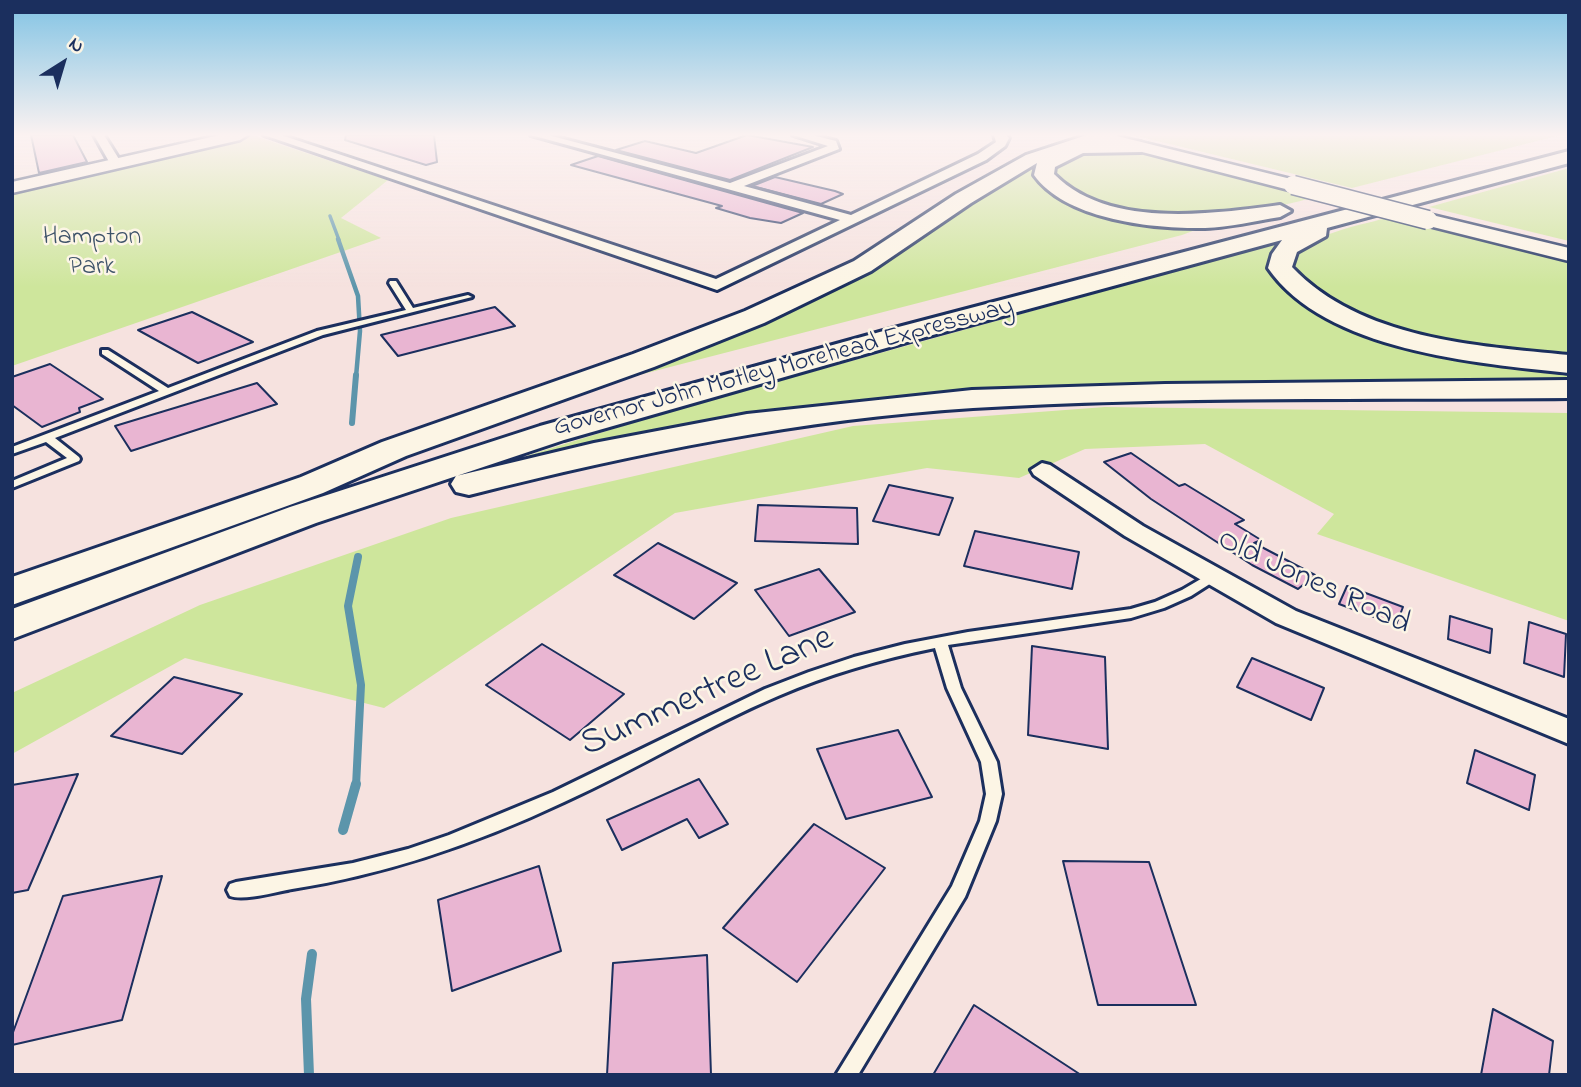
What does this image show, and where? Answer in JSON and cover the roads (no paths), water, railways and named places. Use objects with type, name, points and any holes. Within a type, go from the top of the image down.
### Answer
[{"type":"highway","points":[[314,483],[373,454],[579,384],[819,289],[917,233],[981,186]]},
{"type":"highway","points":[[1052,186],[1055,190],[1085,203],[1174,219],[1202,221],[1239,218],[1305,191]]},
{"type":"highway","name":"Governor John Motley Morehead Expressway","points":[[12,592],[314,483],[618,390],[1305,191],[1333,186]]},
{"type":"highway","name":"Governor John Motley Morehead Expressway","points":[[12,625],[303,515],[552,433],[897,336],[1462,186]]},
{"type":"highway","points":[[1350,216],[1342,223],[1304,236],[1288,245],[1282,255],[1280,268],[1297,287],[1315,301],[1361,322],[1426,341],[1569,364]]},
{"type":"highway","points":[[12,635],[250,550],[421,495],[594,453],[747,424],[972,398],[1569,389]]},
{"type":"main road","points":[[1286,186],[1305,191]]},
{"type":"main road","points":[[1286,186],[1569,246]]},
{"type":"main road","points":[[1435,217],[1569,255]]},
{"type":"street","points":[[421,186],[717,285],[921,186]]},
{"type":"street","points":[[726,186],[851,219]]},
{"type":"street","name":"Old Jones Road","points":[[1042,470],[1211,577],[1286,617],[1569,732]]},
{"type":"lane","points":[[393,284],[410,309]]},
{"type":"lane","points":[[12,451],[320,332],[468,297]]},
{"type":"lane","points":[[105,352],[167,392]]},
{"type":"lane","points":[[12,485],[75,459],[48,438]]},
{"type":"lane","name":"Summertree Lane","points":[[236,890],[312,879],[394,861],[518,815],[702,725],[812,677],[860,660],[983,634],[1126,613],[1167,604],[1191,593],[1211,577]]},
{"type":"lane","points":[[846,1075],[959,891],[972,866],[994,794],[989,762],[954,688],[941,644]]},
{"type":"waterway","points":[[330,216],[339,240]]},
{"type":"waterway","points":[[338,239],[358,296],[360,331],[356,377]]},
{"type":"waterway","points":[[352,423],[356,375]]},
{"type":"waterway","points":[[356,786],[361,685],[348,606],[358,557]]},
{"type":"waterway","points":[[343,830],[356,784]]},
{"type":"waterway","points":[[309,1075],[306,999],[312,954]]},
{"type":"park label","name":"Hampton Park","points":[[92,254]]}]
